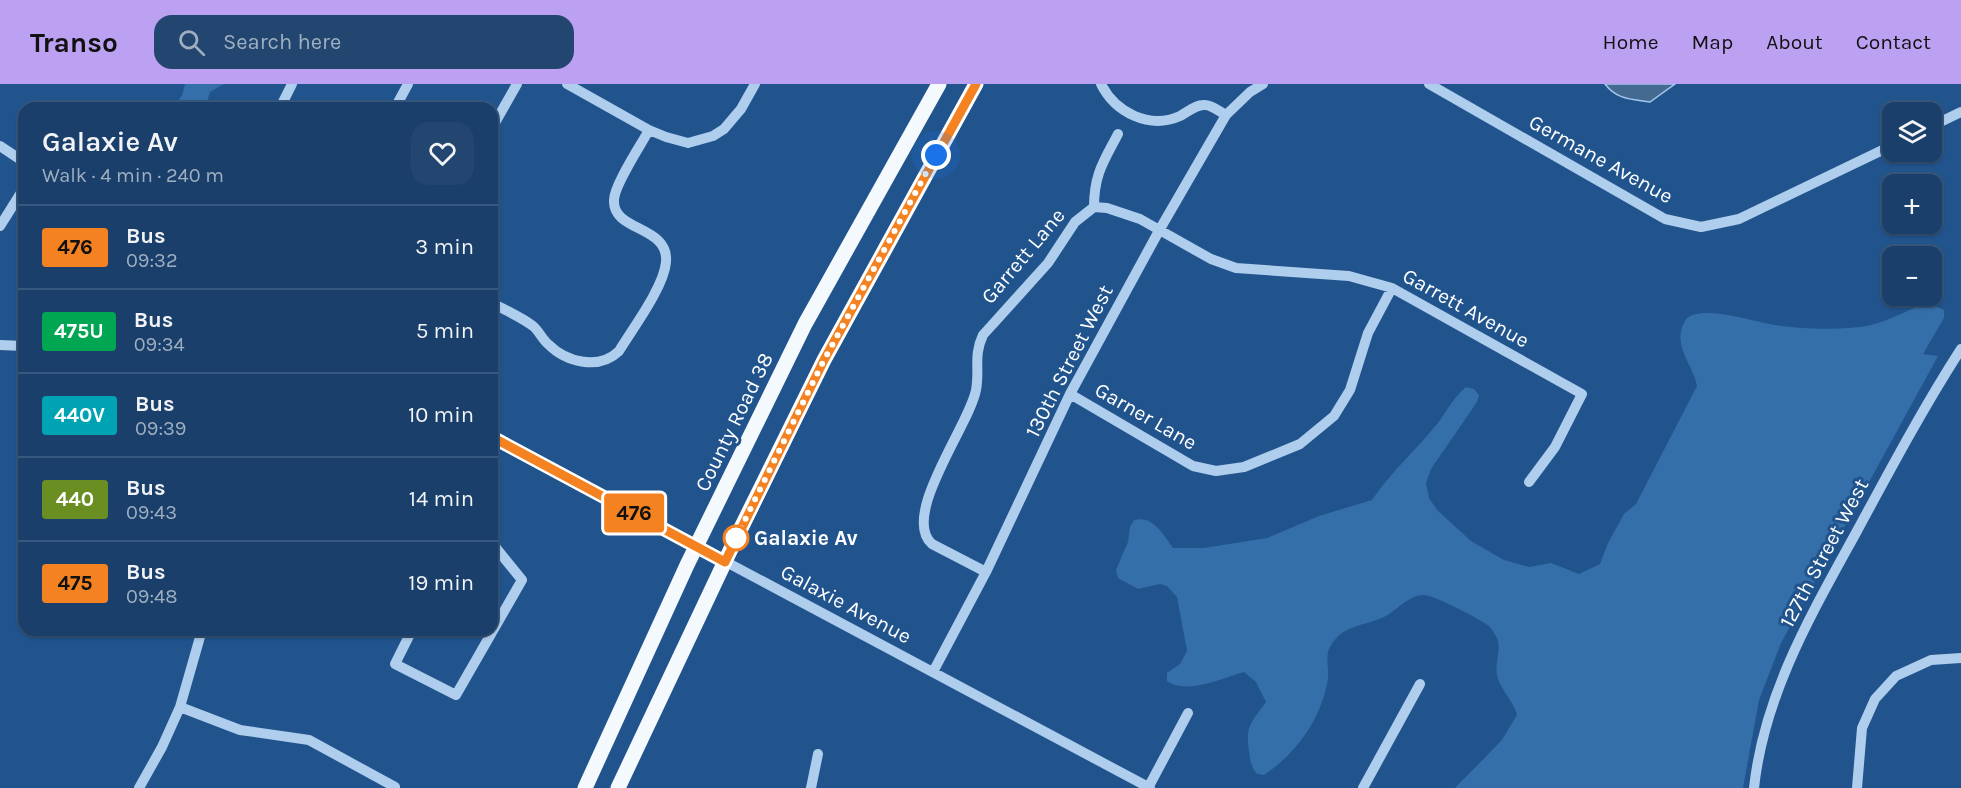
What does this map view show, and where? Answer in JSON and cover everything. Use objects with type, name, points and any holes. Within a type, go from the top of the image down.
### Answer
[{"type":"main road","name":"County Road 38","points":[[585,788],[697,547],[805,324],[939,84]]},
{"type":"main road","points":[[618,788],[824,360],[976,84]]},
{"type":"street","points":[[283,102],[292,84]]},
{"type":"street","points":[[398,102],[408,84]]},
{"type":"street","points":[[498,117],[517,84]]},
{"type":"street","points":[[567,84],[649,130],[688,143],[713,136],[733,120],[755,84]]},
{"type":"street","points":[[1101,84],[1116,105],[1126,112],[1145,119],[1170,120],[1198,106],[1206,105],[1226,115]]},
{"type":"street","name":"130th Street West","points":[[933,672],[986,572],[1070,394],[1160,229],[1226,115],[1250,92],[1263,84]]},
{"type":"street","name":"Germane Avenue","points":[[1429,84],[1665,219],[1701,227],[1739,219],[1882,150]]},
{"type":"street","points":[[1942,121],[1961,112]]},
{"type":"street","points":[[498,306],[535,328],[548,345],[563,355],[587,363],[596,363],[612,358],[619,351],[657,290],[666,262],[663,244],[624,220],[614,207],[615,192],[649,130]]},
{"type":"street","points":[[1094,207],[1094,187],[1099,170],[1118,134]]},
{"type":"street","points":[[0,146],[18,158]]},
{"type":"street","points":[[0,226],[18,198]]},
{"type":"street","name":"Garrett Avenue","points":[[1094,207],[1107,208],[1140,219],[1210,259],[1236,268],[1349,276],[1392,288],[1581,394],[1555,447],[1529,482]]},
{"type":"street","name":"Garrett Lane","points":[[986,572],[926,538],[923,533],[923,515],[930,492],[967,416],[976,390],[977,347],[983,335],[1048,263],[1075,222],[1094,207]]},
{"type":"street","name":"Garner Lane","points":[[1070,394],[1193,466],[1216,471],[1244,467],[1300,444],[1334,416],[1350,390],[1368,333],[1392,288]]},
{"type":"street","points":[[0,345],[18,346]]},
{"type":"street","name":"127th Street West","points":[[1754,788],[1771,707],[1806,624],[1926,404],[1961,349]]},
{"type":"street","name":"Galaxie Avenue","points":[[498,440],[1149,788]]},
{"type":"street","points":[[498,550],[522,580],[498,622]]},
{"type":"street","points":[[139,788],[162,747],[180,707],[200,636]]},
{"type":"street","points":[[409,636],[394,664],[456,695],[490,636]]},
{"type":"street","points":[[1857,788],[1862,728],[1875,699],[1896,676],[1931,660],[1961,658]]},
{"type":"street","points":[[1363,788],[1420,684]]},
{"type":"street","points":[[180,707],[240,730],[309,740],[394,787]]},
{"type":"street","points":[[1149,788],[1188,713]]},
{"type":"street","points":[[811,788],[818,754]]},
{"type":"shaded area","points":[[185,84],[224,84],[210,92],[207,102],[178,102]]},
{"type":"shaded area","points":[[1605,84],[1675,84],[1650,102],[1620,96]]},
{"type":"shaded area","points":[[1920,306],[1935,306],[1944,310],[1944,318],[1923,354],[1938,356],[1781,643],[1759,700],[1743,788],[1455,788],[1502,740],[1517,715],[1498,679],[1496,669],[1499,648],[1497,638],[1490,627],[1457,608],[1423,595],[1408,600],[1384,617],[1347,630],[1335,640],[1327,658],[1328,678],[1325,693],[1314,720],[1287,756],[1264,775],[1257,774],[1250,760],[1248,735],[1253,719],[1266,702],[1256,682],[1244,672],[1195,686],[1175,685],[1167,681],[1167,673],[1180,664],[1187,651],[1177,597],[1167,586],[1160,584],[1138,589],[1118,578],[1116,570],[1128,542],[1130,527],[1134,520],[1147,520],[1152,523],[1173,548],[1204,548],[1267,538],[1319,516],[1372,500],[1466,387],[1474,389],[1479,395],[1477,402],[1431,469],[1426,483],[1429,498],[1437,510],[1471,541],[1504,560],[1529,567],[1551,563],[1579,574],[1600,564],[1608,543],[1624,514],[1636,504],[1697,386],[1680,338],[1685,321],[1691,316],[1711,313],[1769,324],[1820,329],[1860,327]]},
{"type":"bus line","name":"476","points":[[498,440],[725,562],[824,360],[976,84]]},
{"type":"place","name":"Galaxie Av","points":[[736,538]]},
{"type":"route","points":[[736,538],[824,360],[936,155]]}]
